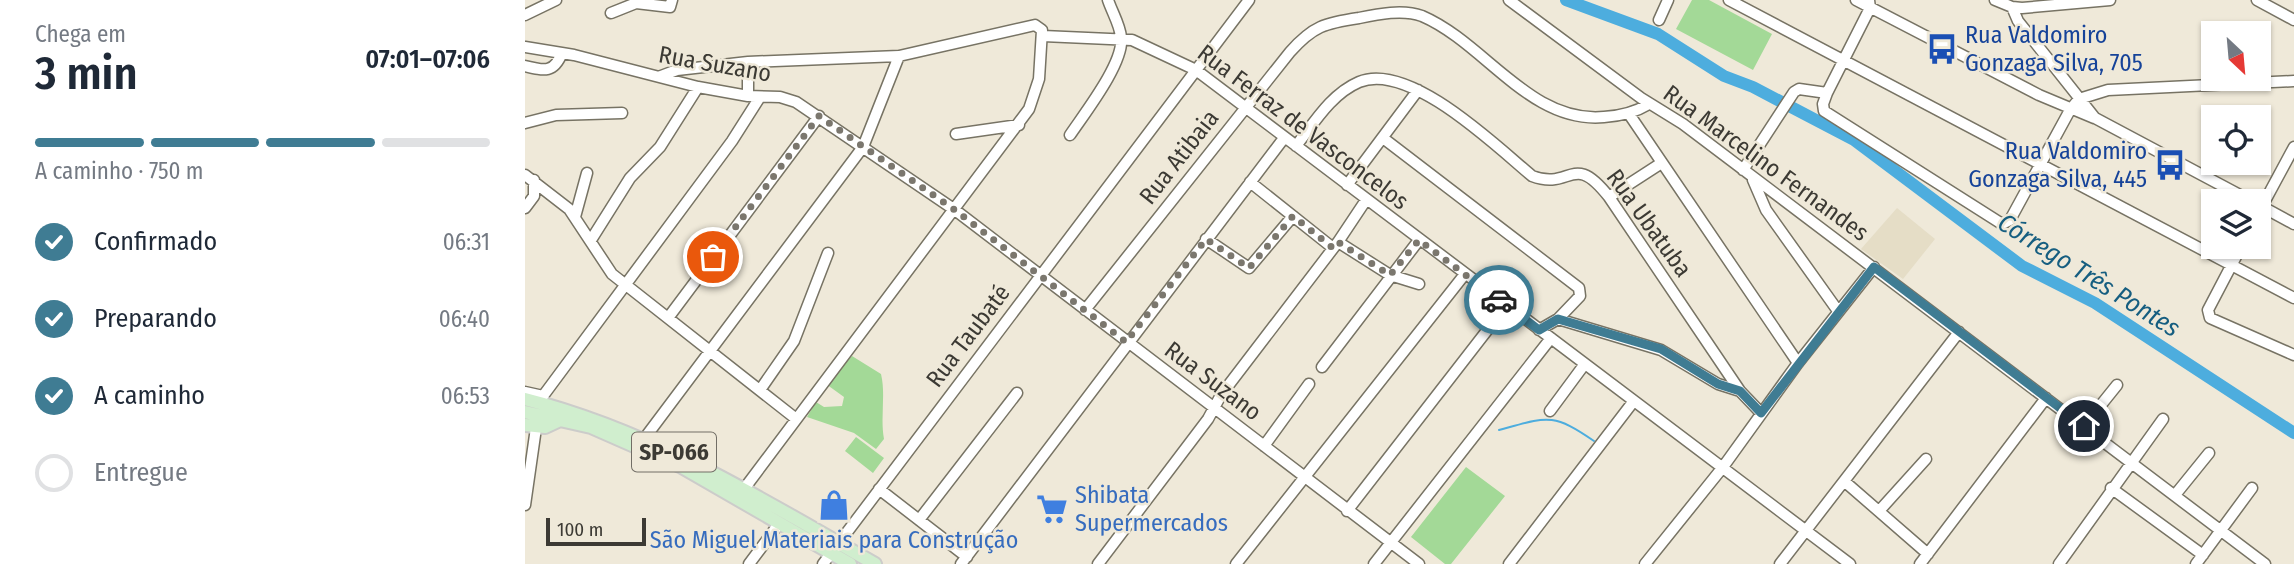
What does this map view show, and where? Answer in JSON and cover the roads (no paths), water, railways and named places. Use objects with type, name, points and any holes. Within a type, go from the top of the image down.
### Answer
[{"type":"main road","name":"SP-066","points":[[533,396],[644,439],[744,489],[831,554],[874,564]]},
{"type":"main road","name":"SP-066","points":[[525,412],[591,427],[682,467],[778,525],[850,564]]},
{"type":"main road","points":[[531,426],[549,426],[560,420]]},
{"type":"street","points":[[525,15],[556,0]]},
{"type":"street","points":[[611,13],[636,3],[670,7],[673,0]]},
{"type":"street","points":[[1070,135],[1105,81],[1120,49],[1122,38],[1108,0]]},
{"type":"street","name":"Rua Taubaté","points":[[831,554],[1249,0]]},
{"type":"street","name":"Rua Marcelino Fernandes","points":[[1509,0],[1649,104],[1683,124],[2265,564]]},
{"type":"street","points":[[1659,20],[1668,0]]},
{"type":"street","points":[[1729,0],[2294,298]]},
{"type":"street","points":[[1856,0],[1870,4],[2070,110],[2095,118],[2229,189]]},
{"type":"street","points":[[1995,0],[2012,8],[2109,0]]},
{"type":"street","points":[[2261,1],[2294,20]]},
{"type":"street","points":[[1870,4],[1844,62],[1826,93],[1823,104],[1825,111],[1998,222],[2010,220],[2070,110],[2080,99],[2108,90],[2294,81]]},
{"type":"street","points":[[2012,8],[2018,21],[2095,118]]},
{"type":"street","name":"Rua Atibaia","points":[[1085,310],[1245,108],[1307,33],[1318,26],[1383,13],[1412,13],[1441,27],[1533,96],[1568,116],[1586,119],[1629,114],[1649,104]]},
{"type":"street","points":[[661,76],[677,71],[748,62],[899,56],[1035,25],[1041,27],[1043,36],[1039,79],[1030,109],[744,489]]},
{"type":"street","name":"Rua Ferraz de Vasconcelos","points":[[1043,36],[1122,38],[1153,49],[1196,70],[1850,564]]},
{"type":"street","name":"Rua Suzano","points":[[525,47],[562,53],[698,87],[748,96],[788,99],[819,116],[955,210],[1419,564]]},
{"type":"street","points":[[525,66],[549,70],[557,65],[562,53]]},
{"type":"street","points":[[644,439],[863,146],[899,56]]},
{"type":"street","points":[[748,62],[748,96]]},
{"type":"street","name":"Rua Ubatuba","points":[[1296,146],[1325,108],[1362,81],[1397,80],[1418,90],[1532,176],[1549,180],[1583,172],[1592,176],[1740,391],[1761,413]]},
{"type":"street","points":[[590,240],[631,178],[660,147],[698,87]]},
{"type":"street","points":[[1826,93],[1800,89],[1794,92],[1747,173],[1766,210],[1838,311]]},
{"type":"street","points":[[1347,185],[1418,90]]},
{"type":"street","points":[[533,396],[624,284],[732,141],[760,97]]},
{"type":"street","points":[[525,123],[557,115],[622,113]]},
{"type":"street","points":[[1629,114],[1660,164],[1798,363]]},
{"type":"street","points":[[668,318],[819,116]]},
{"type":"street","points":[[956,134],[1019,125]]},
{"type":"street","points":[[879,489],[964,560],[1126,342],[1284,138]]},
{"type":"street","points":[[1383,138],[1579,288],[1580,296],[1558,319],[1539,330]]},
{"type":"street","points":[[2271,189],[2294,147]]},
{"type":"street","points":[[1609,197],[1660,164]]},
{"type":"street","points":[[575,217],[587,173]]},
{"type":"street","points":[[529,178],[575,217],[605,267],[795,418]]},
{"type":"street","points":[[525,208],[534,196],[529,178]]},
{"type":"street","points":[[1250,182],[1336,245],[1390,275],[1419,284]]},
{"type":"street","points":[[1098,564],[1367,200]]},
{"type":"street","points":[[2271,213],[2294,224]]},
{"type":"street","points":[[1206,239],[1249,268],[1293,216]]},
{"type":"street","points":[[1322,366],[1419,240]]},
{"type":"street","points":[[760,390],[798,333],[828,253]]},
{"type":"street","points":[[2234,259],[2209,310],[2210,317],[2294,355]]},
{"type":"street","points":[[1645,564],[1723,467],[1798,363],[1874,267]]},
{"type":"street","points":[[1236,564],[1465,274]]},
{"type":"street","points":[[1347,510],[1506,306]]},
{"type":"street","points":[[1558,319],[1661,349],[1718,384],[1740,391]]},
{"type":"street","points":[[1780,564],[1959,332]]},
{"type":"street","points":[[1374,564],[1551,338]]},
{"type":"street","points":[[1550,411],[1584,365]]},
{"type":"street","points":[[1264,446],[1309,384]]},
{"type":"street","points":[[2084,426],[2117,385]]},
{"type":"street","points":[[919,520],[1017,393]]},
{"type":"street","points":[[1920,564],[2046,398]]},
{"type":"street","points":[[1509,564],[1633,402]]},
{"type":"street","points":[[2059,564],[2130,461],[2163,419]]},
{"type":"street","points":[[525,505],[531,426]]},
{"type":"street","points":[[2175,495],[2210,453]]},
{"type":"street","points":[[1879,511],[1926,459]]},
{"type":"street","points":[[1845,481],[1928,554]]},
{"type":"street","points":[[2111,488],[2203,555]]},
{"type":"street","points":[[2196,564],[2252,488]]},
{"type":"street","points":[[748,564],[778,525]]},
{"type":"waterway","name":"Córrego Três Pontes","points":[[1566,0],[1658,34],[1724,76],[1753,87],[1854,140],[2022,266],[2095,303],[2294,433]]},
{"type":"waterway","points":[[1499,430],[1539,420],[1558,421],[1594,441]]},
{"type":"place","name":"Rua Valdomiro Gonzaga Silva, 705","points":[[1942,49]]},
{"type":"place","name":"Rua Valdomiro Gonzaga Silva, 445","points":[[2170,165]]},
{"type":"place","name":"São Miguel Materiais para Construção","points":[[834,505]]},
{"type":"place","name":"Shibata Supermercados","points":[[1052,509]]}]
